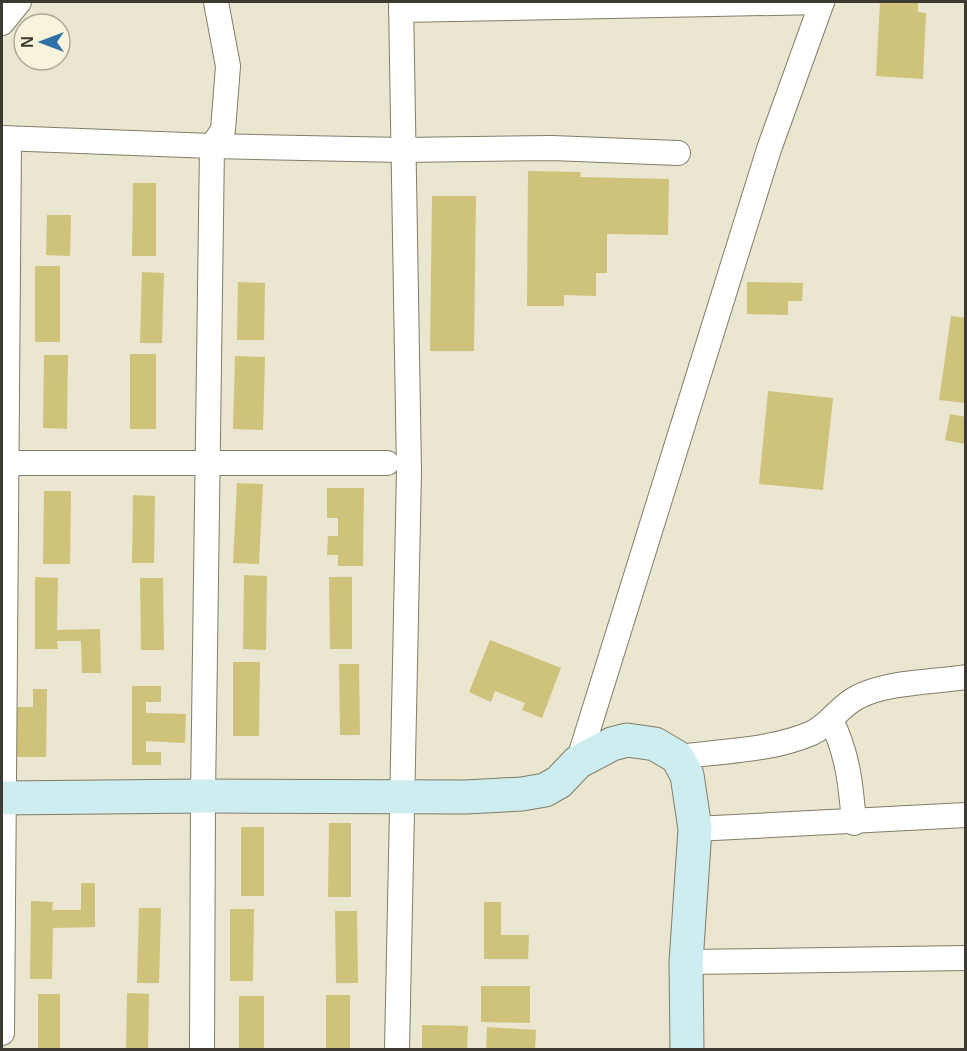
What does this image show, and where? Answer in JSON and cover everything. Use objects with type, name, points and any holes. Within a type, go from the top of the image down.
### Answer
[{"type":"street","points":[[2,23],[18,2]]},
{"type":"street","points":[[202,1050],[207,462],[213,146],[223,130],[228,66],[216,2]]},
{"type":"street","points":[[397,1050],[409,471],[401,6],[822,2],[769,149],[578,762]]},
{"type":"street","points":[[2,1033],[5,139],[402,150],[552,148],[678,153]]},
{"type":"street","points":[[3,463],[387,463]]},
{"type":"street","points":[[677,757],[772,744],[812,733],[831,720],[843,705],[861,695],[878,690],[966,677]]},
{"type":"street","points":[[831,720],[842,741],[849,766],[854,823]]},
{"type":"street","points":[[2,798],[466,797],[545,789],[559,782],[578,762],[596,750],[627,740],[656,744],[677,757],[687,775],[695,830],[686,962],[687,1050]]},
{"type":"street","points":[[695,830],[966,816]]},
{"type":"street","points":[[686,962],[966,958]]},
{"type":"building","points":[[880,2],[918,2],[918,12],[926,13],[923,79],[876,76]]},
{"type":"building","points":[[528,171],[581,172],[580,177],[669,179],[668,235],[607,234],[607,273],[596,273],[596,296],[564,295],[564,306],[527,306]]},
{"type":"building","points":[[133,183],[156,183],[156,256],[132,256]]},
{"type":"building","points":[[432,196],[476,196],[474,351],[430,351]]},
{"type":"building","points":[[47,215],[71,215],[70,256],[46,255]]},
{"type":"building","points":[[35,266],[60,266],[60,342],[35,342]]},
{"type":"building","points":[[142,272],[164,273],[162,343],[140,343]]},
{"type":"building","points":[[238,282],[265,283],[264,340],[237,340]]},
{"type":"building","points":[[747,282],[803,283],[802,301],[788,301],[788,315],[747,314]]},
{"type":"building","points":[[951,316],[966,318],[966,403],[939,400]]},
{"type":"building","points":[[130,354],[156,354],[156,429],[130,429]]},
{"type":"building","points":[[44,355],[68,355],[67,429],[43,428]]},
{"type":"building","points":[[235,356],[265,357],[263,430],[233,429]]},
{"type":"building","points":[[768,391],[833,398],[823,490],[759,484]]},
{"type":"building","points":[[950,414],[966,417],[965,444],[945,440]]},
{"type":"building","points":[[237,483],[263,484],[259,564],[233,563]]},
{"type":"building","points":[[327,488],[364,488],[363,566],[338,566],[338,555],[327,555],[328,536],[338,536],[338,518],[327,518]]},
{"type":"building","points":[[44,491],[71,491],[70,564],[43,564]]},
{"type":"building","points":[[133,495],[155,496],[154,563],[132,563]]},
{"type":"building","points":[[244,575],[267,576],[266,650],[243,649]]},
{"type":"building","points":[[35,577],[58,578],[57,630],[100,629],[101,673],[82,673],[81,641],[57,641],[58,649],[35,649]]},
{"type":"building","points":[[329,577],[352,577],[352,649],[330,649]]},
{"type":"building","points":[[140,578],[163,578],[164,650],[141,650]]},
{"type":"building","points":[[490,640],[561,668],[542,718],[522,710],[525,703],[495,691],[491,702],[469,692]]},
{"type":"building","points":[[233,662],[260,662],[259,736],[233,736]]},
{"type":"building","points":[[339,664],[359,664],[360,735],[340,735]]},
{"type":"building","points":[[132,686],[161,686],[161,702],[146,702],[146,713],[186,714],[185,743],[146,741],[146,752],[161,752],[161,765],[132,765]]},
{"type":"building","points":[[33,689],[47,689],[46,757],[17,757],[17,707],[33,707]]},
{"type":"building","points":[[329,823],[351,823],[351,897],[328,897]]},
{"type":"building","points":[[241,827],[264,827],[264,896],[241,896]]},
{"type":"building","points":[[81,883],[95,883],[95,927],[53,928],[52,979],[30,979],[31,901],[53,902],[52,910],[81,910]]},
{"type":"building","points":[[484,902],[501,902],[501,935],[529,935],[528,959],[484,959]]},
{"type":"building","points":[[139,908],[161,908],[159,983],[137,983]]},
{"type":"building","points":[[230,909],[254,909],[253,981],[230,981]]},
{"type":"building","points":[[335,911],[357,911],[358,983],[336,983]]},
{"type":"building","points":[[481,986],[530,986],[530,1023],[481,1022]]},
{"type":"building","points":[[127,993],[149,994],[148,1050],[126,1050]]},
{"type":"building","points":[[38,994],[60,994],[60,1050],[38,1050]]},
{"type":"building","points":[[326,995],[350,995],[350,1050],[326,1050]]},
{"type":"building","points":[[239,996],[264,996],[264,1050],[239,1050]]},
{"type":"building","points":[[422,1025],[468,1026],[467,1050],[422,1050]]},
{"type":"building","points":[[487,1027],[536,1030],[535,1050],[486,1050]]}]
